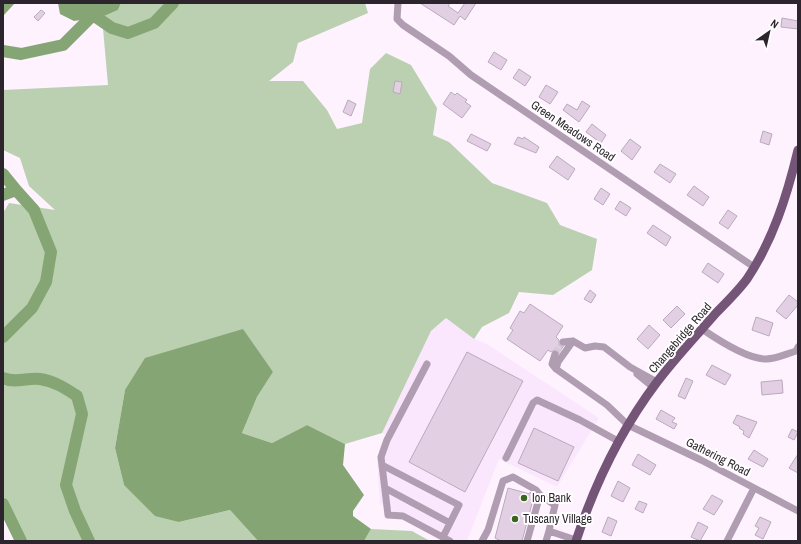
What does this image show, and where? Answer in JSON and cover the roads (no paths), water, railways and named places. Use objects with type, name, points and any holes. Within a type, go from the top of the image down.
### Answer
[{"type":"main road","name":"Changebridge Road","points":[[576,541],[592,496],[618,441],[628,425],[655,385],[739,288],[754,267],[774,230],[798,150]]},
{"type":"street","name":"Green Meadows Road","points":[[398,3],[397,19],[403,25],[449,56],[470,75],[754,267]]},
{"type":"street","points":[[702,329],[719,340],[754,357],[768,359],[797,350]]},
{"type":"street","points":[[556,369],[558,362],[573,341]]},
{"type":"street","points":[[563,342],[573,341],[585,348],[595,346],[604,347],[655,385]]},
{"type":"street","points":[[555,354],[552,364],[556,369]]},
{"type":"street","points":[[427,364],[387,440],[381,457],[388,514],[403,516],[450,541]]},
{"type":"street","name":"Gathering Road","points":[[556,369],[607,404],[628,425],[798,511]]},
{"type":"street","points":[[506,458],[533,403],[537,400],[580,420],[618,441]]},
{"type":"street","points":[[382,465],[459,505],[443,537]]},
{"type":"street","points":[[482,541],[488,530],[503,481],[513,476],[536,490],[540,495],[555,505],[546,541]]},
{"type":"street","points":[[385,488],[450,523]]},
{"type":"street","points":[[727,541],[754,488]]},
{"type":"street","points":[[527,541],[540,495]]},
{"type":"street","points":[[549,531],[576,541]]},
{"type":"waterway","points":[[3,51],[21,54],[63,45],[93,15],[112,28],[128,33],[154,23],[173,3]]},
{"type":"waterway","points":[[3,174],[16,190],[3,195]]},
{"type":"waterway","points":[[3,337],[32,308],[46,282],[51,252],[34,210],[16,190]]},
{"type":"waterway","points":[[3,378],[8,380],[35,379],[50,381],[77,396],[82,414],[66,485],[75,511],[89,541]]},
{"type":"waterway","points":[[3,504],[21,541]]},
{"type":"tunnel","points":[[555,354],[563,342]]},
{"type":"place","name":"Ion Bank","points":[[524,498]]},
{"type":"place","name":"Tuscany Village","points":[[515,519]]}]
